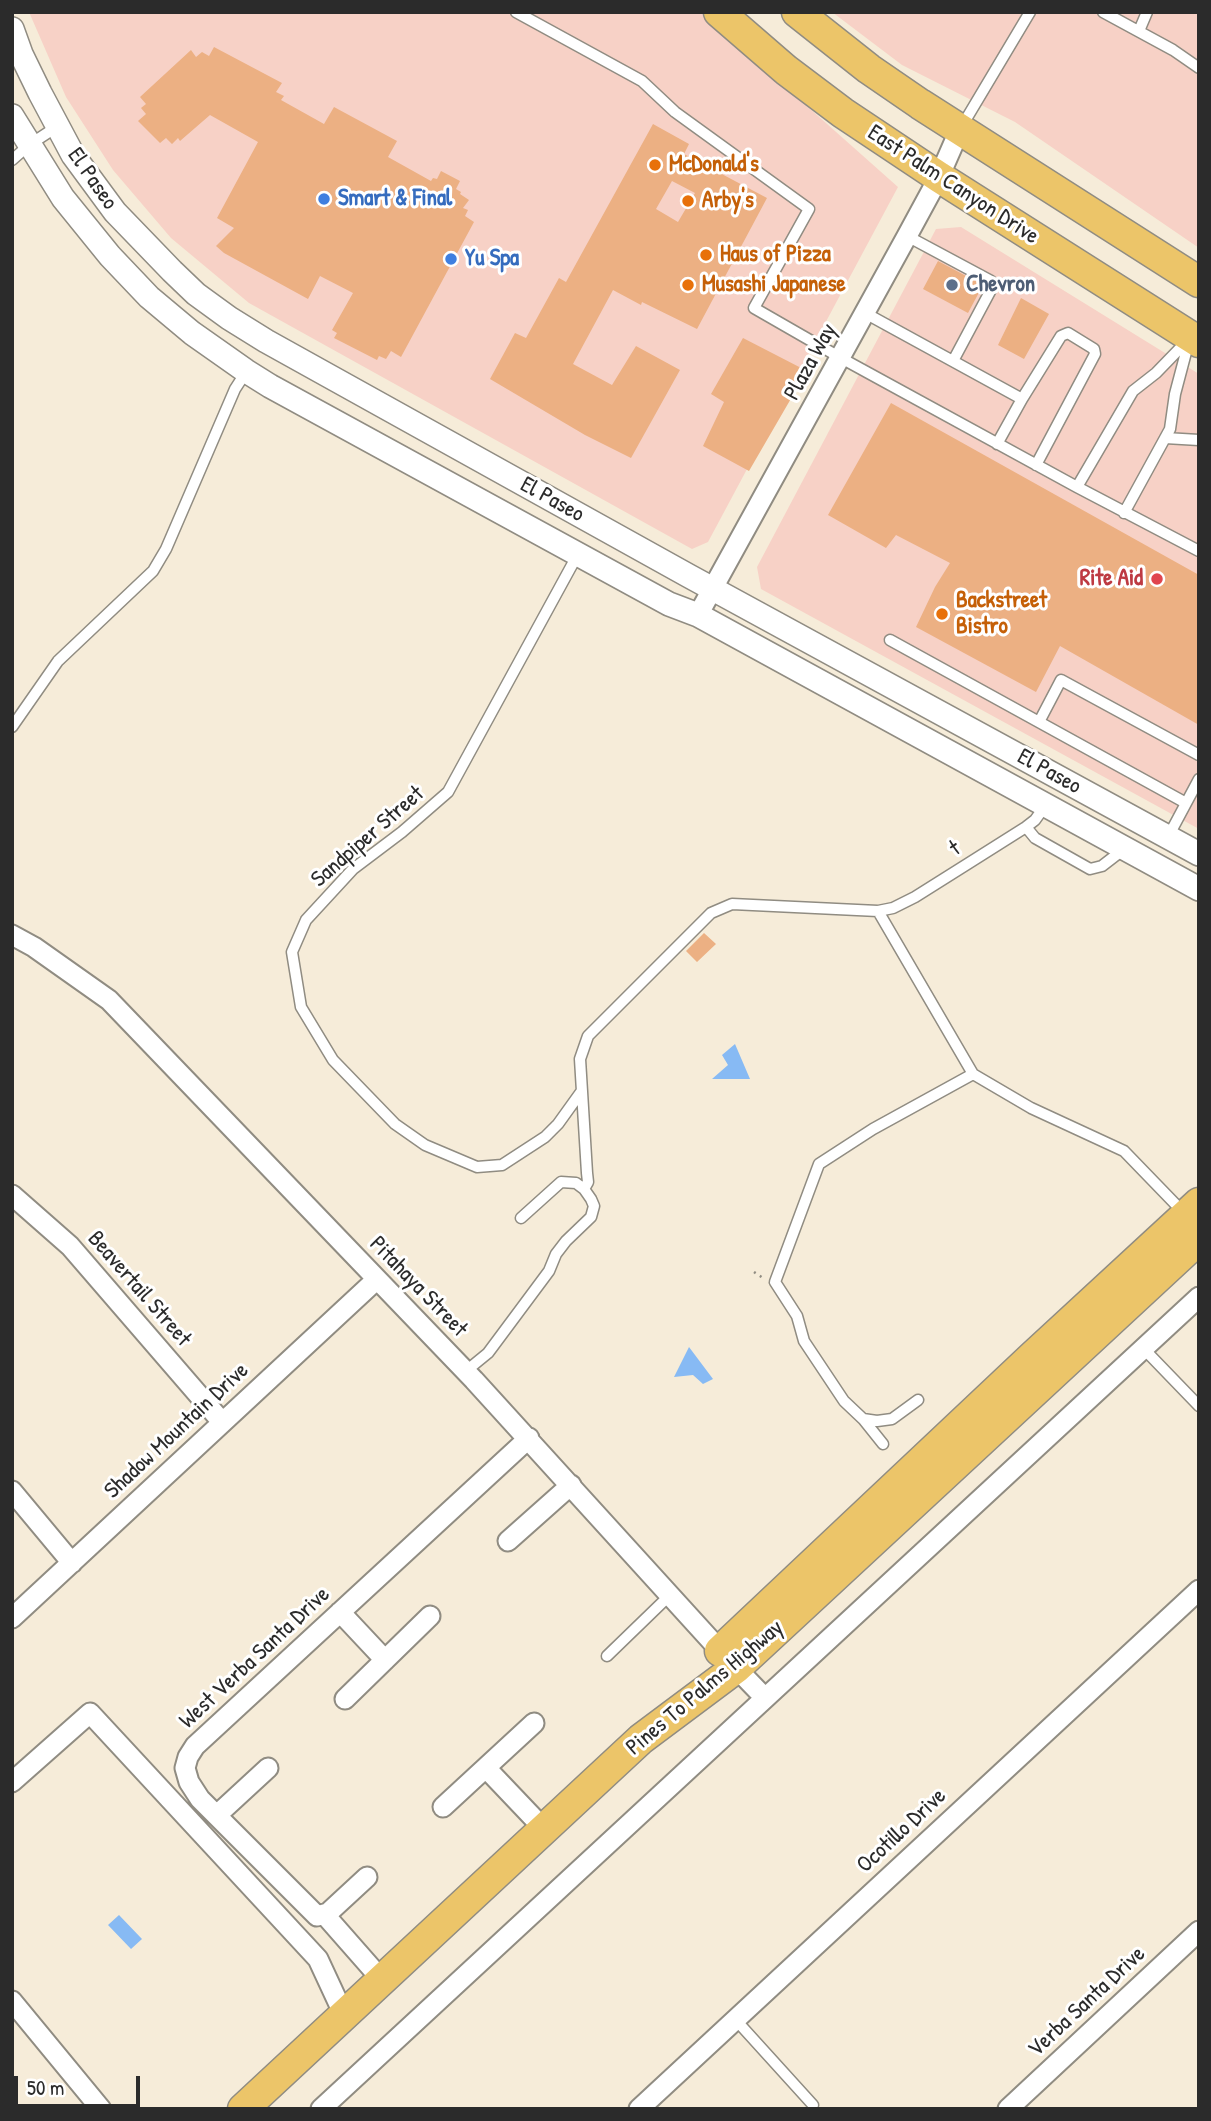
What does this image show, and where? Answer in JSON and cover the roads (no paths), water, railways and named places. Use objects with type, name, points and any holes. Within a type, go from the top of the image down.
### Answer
[{"type":"main road","name":"East Palm Canyon Drive","points":[[719,12],[786,70],[843,113],[1195,340]]},
{"type":"main road","points":[[797,12],[869,69],[1199,282]]},
{"type":"main road","name":"Pines To Palms Highway","points":[[243,2109],[728,1660],[1194,1220]]},
{"type":"street","name":"El Paseo","points":[[12,29],[21,54],[73,155],[115,212],[196,294],[229,318],[713,589],[1199,854]]},
{"type":"street","name":"El Paseo","points":[[12,116],[21,152],[63,198],[110,257],[149,297],[246,371],[669,604],[698,615],[1189,884]]},
{"type":"street","name":"Plaza Way","points":[[698,615],[841,359],[939,177],[960,129]]},
{"type":"street","points":[[784,664],[798,661],[818,663],[855,684],[866,682],[871,675]]},
{"type":"street","points":[[1045,806],[1054,798],[1065,797],[1117,817],[1144,831],[1164,835],[1168,856],[1189,884]]},
{"type":"street","name":"Pitahaya Street","points":[[12,935],[34,947],[109,1000],[529,1438],[765,1698]]},
{"type":"street","name":"Beavertail Street","points":[[12,1195],[70,1246],[222,1422]]},
{"type":"street","name":"Shadow Mountain Drive","points":[[12,1618],[376,1280]]},
{"type":"street","points":[[321,2109],[1199,1297]]},
{"type":"street","name":"West Verba Santa Drive","points":[[382,1980],[324,1914],[317,1916],[308,1909],[200,1799],[189,1782],[185,1768],[188,1756],[195,1746],[529,1438]]},
{"type":"street","points":[[509,1541],[571,1485]]},
{"type":"street","points":[[12,1491],[72,1563]]},
{"type":"street","name":"Ocotillo Drive","points":[[639,2109],[1199,1590]]},
{"type":"street","points":[[340,1612],[385,1660]]},
{"type":"street","points":[[345,1699],[430,1616]]},
{"type":"street","points":[[12,1783],[90,1713],[318,1959],[344,2015]]},
{"type":"street","points":[[443,1807],[534,1723]]},
{"type":"street","points":[[217,1815],[268,1768]]},
{"type":"street","points":[[486,1768],[544,1829]]},
{"type":"street","points":[[324,1914],[368,1877]]},
{"type":"street","name":"Verba Santa Drive","points":[[1008,2109],[1199,1931]]},
{"type":"street","points":[[12,2001],[101,2109]]},
{"type":"lane","points":[[516,12],[642,81],[675,113],[809,209],[754,308],[841,359],[1077,488],[1199,551]]},
{"type":"lane","points":[[960,129],[1030,12]]},
{"type":"lane","points":[[1103,12],[1199,68]]},
{"type":"lane","points":[[1139,31],[1147,12]]},
{"type":"lane","points":[[21,152],[58,125]]},
{"type":"lane","points":[[907,236],[991,281],[993,286],[953,361]]},
{"type":"lane","points":[[865,313],[1022,400]]},
{"type":"lane","points":[[997,444],[1061,336],[1068,333],[1094,349],[1095,354],[1036,465]]},
{"type":"lane","points":[[1124,513],[1170,429],[1175,394],[1195,340]]},
{"type":"lane","points":[[1077,488],[1133,391],[1195,340]]},
{"type":"lane","points":[[12,727],[58,662],[153,570],[166,550],[235,389],[246,371]]},
{"type":"lane","points":[[1165,438],[1199,440]]},
{"type":"lane","name":"Sandpiper Street","points":[[578,554],[448,792],[402,832],[353,869],[306,920],[292,952],[301,1007],[333,1060],[395,1124],[425,1145],[477,1167],[502,1165],[545,1137],[558,1125],[581,1093]]},
{"type":"lane","points":[[890,640],[1186,803]]},
{"type":"lane","points":[[1039,722],[1061,680],[1199,755]]},
{"type":"lane","points":[[1164,835],[1196,793],[1199,779]]},
{"type":"lane","name":"t","points":[[878,911],[893,908],[915,897],[1026,827],[1045,806]]},
{"type":"lane","points":[[1026,827],[1035,838],[1090,869],[1102,866],[1124,849]]},
{"type":"lane","points":[[584,1189],[587,1182],[580,1059],[588,1036],[716,910],[740,903],[878,911],[973,1074],[1031,1108],[1124,1152],[1194,1220]]},
{"type":"lane","points":[[883,1444],[844,1401],[804,1341],[797,1317],[775,1282],[819,1164],[873,1129],[973,1074]]},
{"type":"lane","points":[[558,1125],[572,1120],[578,1122],[584,1133]]},
{"type":"lane","points":[[466,1371],[488,1353],[549,1271],[556,1254],[591,1217],[593,1206],[584,1189],[576,1183],[561,1182],[521,1218]]},
{"type":"lane","points":[[1143,1348],[1199,1406]]},
{"type":"lane","points":[[863,1419],[892,1419],[918,1400]]},
{"type":"lane","points":[[607,1656],[670,1595]]},
{"type":"lane","points":[[735,2019],[813,2105]]},
{"type":"water","points":[[735,1044],[750,1079],[712,1079],[728,1065],[722,1055]]},
{"type":"water","points":[[689,1347],[713,1379],[703,1384],[693,1375],[674,1377]]},
{"type":"water","points":[[119,1915],[142,1939],[131,1949],[108,1925]]},
{"type":"place","name":"McDonald's","points":[[655,165]]},
{"type":"place","name":"Smart & Final","points":[[324,199]]},
{"type":"place","name":"Arby's","points":[[688,201]]},
{"type":"place","name":"Haus of Pizza","points":[[706,255]]},
{"type":"place","name":"Yu Spa","points":[[451,259]]},
{"type":"place","name":"Musashi Japanese","points":[[688,285]]},
{"type":"place","name":"Chevron","points":[[952,285]]},
{"type":"place","name":"Rite Aid","points":[[1157,579]]},
{"type":"place","name":"Backstreet Bistro","points":[[942,614]]}]
